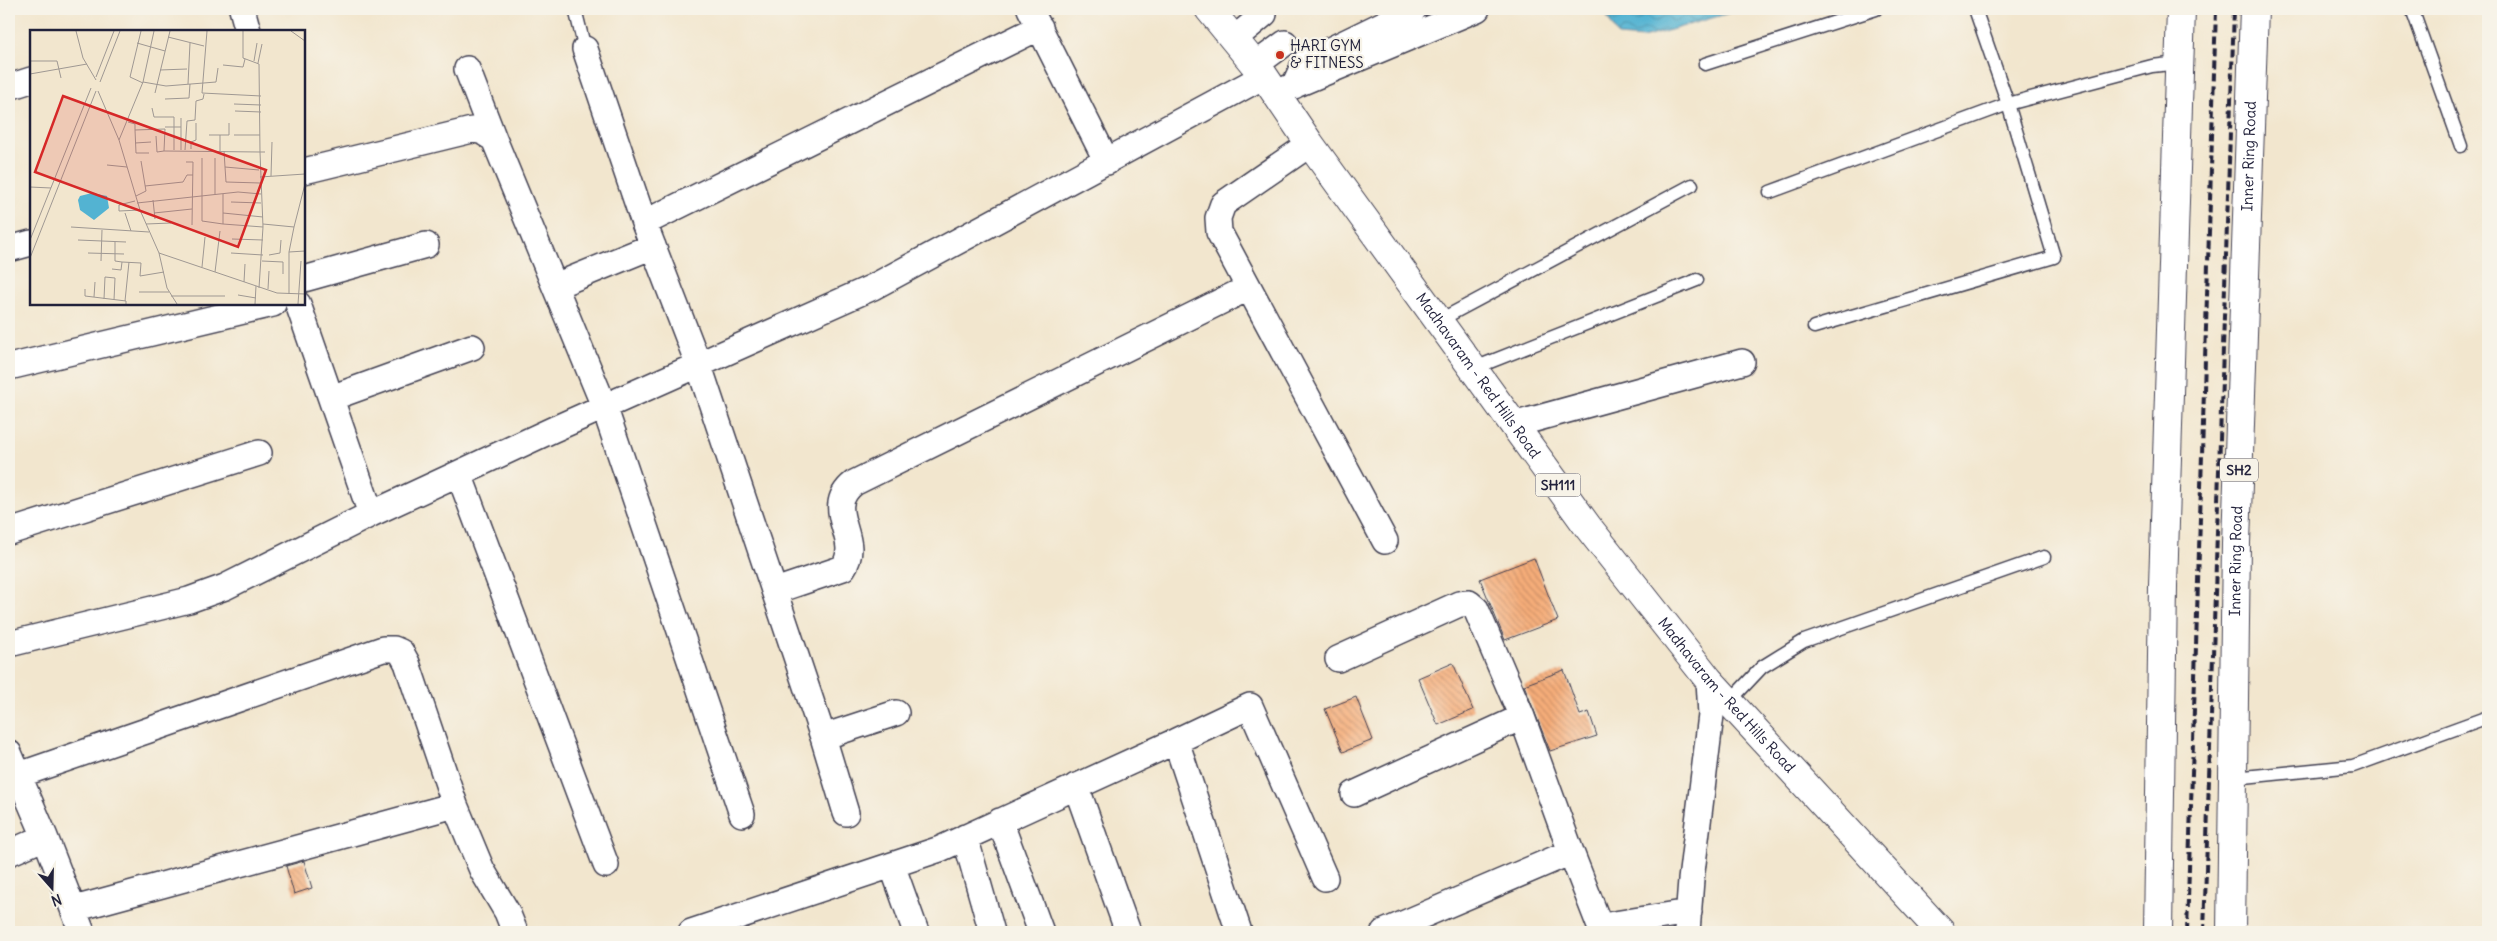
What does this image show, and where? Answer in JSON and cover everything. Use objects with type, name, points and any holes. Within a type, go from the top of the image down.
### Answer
[{"type":"main road","name":"Madhavaram - Red Hills Road","points":[[1209,9],[1272,80],[1310,144],[1472,369],[1588,527],[1708,680],[1941,932]]},
{"type":"main road","points":[[2158,932],[2163,596],[2181,9]]},
{"type":"main road","name":"Inner Ring Road","points":[[2231,932],[2236,543],[2254,9]]},
{"type":"street","points":[[242,9],[248,30]]},
{"type":"street","points":[[9,644],[189,600],[225,587],[371,514],[604,406],[699,366],[891,278],[1107,162],[1414,9]]},
{"type":"street","points":[[1272,80],[1477,9]]},
{"type":"street","points":[[1234,39],[1264,14]]},
{"type":"street","points":[[644,223],[1035,18],[1107,162]]},
{"type":"street","points":[[1272,80],[1285,44]]},
{"type":"street","points":[[585,49],[644,223],[699,366],[823,737],[846,813]]},
{"type":"street","points":[[467,69],[604,406],[742,814]]},
{"type":"street","points":[[9,87],[30,80]]},
{"type":"street","points":[[305,171],[472,130],[482,131],[494,139]]},
{"type":"street","points":[[1310,144],[1223,204],[1218,218],[1219,232],[1385,541]]},
{"type":"street","points":[[9,249],[30,243]]},
{"type":"street","points":[[305,279],[426,245]]},
{"type":"street","points":[[555,286],[653,246]]},
{"type":"street","points":[[775,592],[843,568],[850,555],[850,547],[839,506],[846,490],[854,483],[1248,288]]},
{"type":"street","points":[[9,367],[269,305]]},
{"type":"street","points":[[298,305],[371,514]]},
{"type":"street","points":[[331,398],[472,347]]},
{"type":"street","points":[[1513,424],[1742,362]]},
{"type":"street","points":[[9,532],[259,453]]},
{"type":"street","points":[[459,474],[606,865]]},
{"type":"street","points":[[1338,659],[1458,604],[1468,603],[1476,609],[1484,621],[1522,716],[1571,852],[1591,928],[1688,922],[1691,880],[1711,715],[1708,680]]},
{"type":"street","points":[[19,775],[384,649],[394,649],[401,652],[407,663],[455,805],[482,870],[507,912],[515,932]]},
{"type":"street","points":[[691,932],[940,849],[1250,706],[1325,878]]},
{"type":"street","points":[[823,737],[896,713]]},
{"type":"street","points":[[1354,794],[1522,716]]},
{"type":"street","points":[[1176,741],[1239,932]]},
{"type":"street","points":[[9,753],[45,837],[82,932]]},
{"type":"street","points":[[1076,786],[1128,932]]},
{"type":"street","points":[[74,909],[455,805]]},
{"type":"street","points":[[1000,821],[1041,932]]},
{"type":"street","points":[[9,853],[45,837]]},
{"type":"street","points":[[965,837],[992,932]]},
{"type":"street","points":[[1384,932],[1571,852]]},
{"type":"street","points":[[892,865],[916,932]]},
{"type":"lane","points":[[575,9],[585,49]]},
{"type":"lane","points":[[1705,64],[1876,9]]},
{"type":"lane","points":[[1814,327],[2054,257],[2008,104],[1975,9]]},
{"type":"lane","points":[[2412,9],[2461,146]]},
{"type":"lane","points":[[1770,192],[2008,104],[2152,66],[2179,63]]},
{"type":"lane","points":[[1438,322],[1692,185]]},
{"type":"lane","points":[[1472,369],[1697,280]]},
{"type":"lane","points":[[1728,702],[1762,667],[1804,641],[2044,557]]},
{"type":"lane","points":[[2234,778],[2353,766],[2488,718]]},
{"type":"water","points":[[1603,9],[1743,9],[1643,38],[1618,36]]},
{"type":"building","points":[[1534,558],[1558,620],[1505,640],[1480,579]]},
{"type":"building","points":[[1453,663],[1473,710],[1438,725],[1418,678]]},
{"type":"building","points":[[1564,670],[1580,715],[1589,712],[1597,736],[1550,751],[1524,685]]},
{"type":"building","points":[[1356,697],[1373,740],[1343,752],[1325,709]]},
{"type":"building","points":[[304,861],[312,888],[294,894],[286,866]]},
{"type":"railway","points":[[2187,932],[2216,9]]},
{"type":"railway","points":[[2204,932],[2234,9]]},
{"type":"place","name":"HARI GYM & FITNESS","points":[[1280,55]]}]
